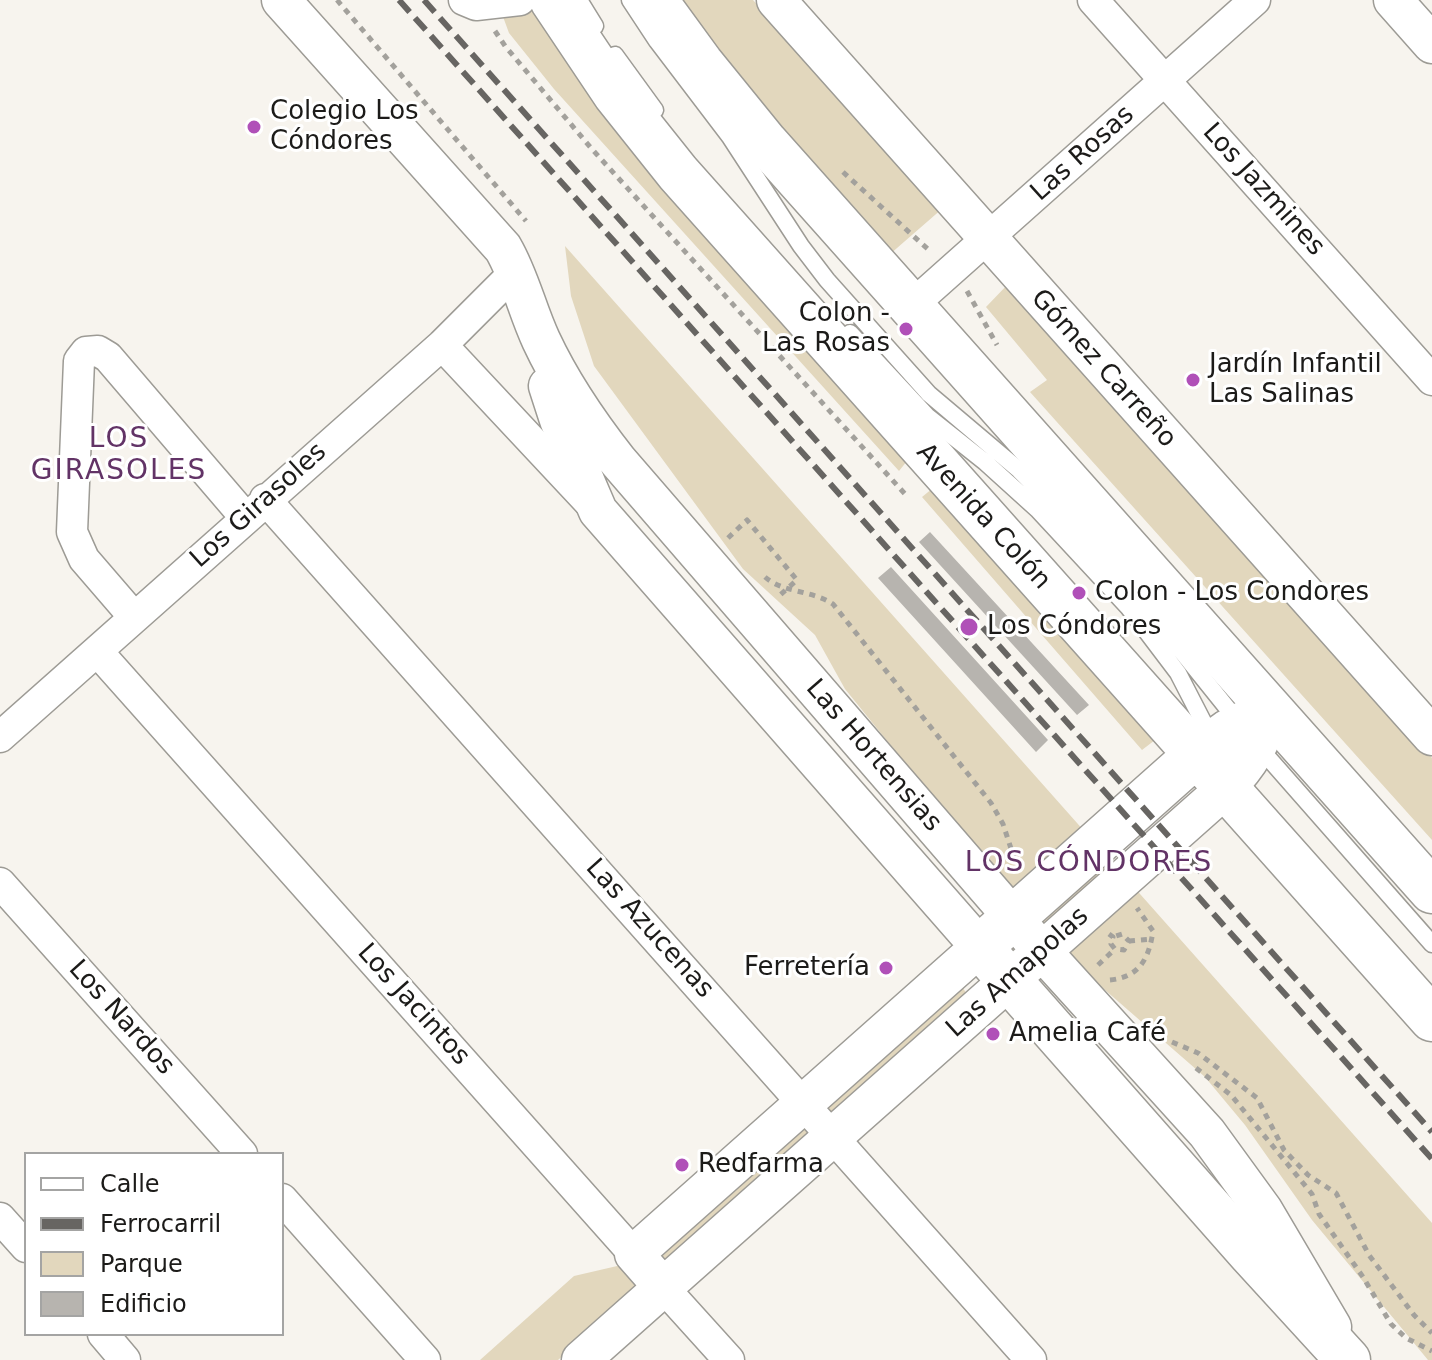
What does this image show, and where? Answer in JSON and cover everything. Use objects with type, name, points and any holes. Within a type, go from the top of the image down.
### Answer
[{"type":"main road","name":"Avenida Colón","points":[[552,0],[615,94],[678,173],[1236,736],[1432,891]]},
{"type":"main road","name":"Avenida Colón","points":[[655,0],[766,143],[910,307],[1236,736],[1226,788],[1432,1019]]},
{"type":"main road","name":"Las Amapolas","points":[[980,947],[1236,736]]},
{"type":"main road","name":"Las Hortensias","points":[[980,947],[1250,1253],[1350,1360]]},
{"type":"street","name":"Las Hortensias","points":[[281,0],[495,239],[515,272],[541,341],[583,414],[618,461],[1022,911],[1042,951],[1233,1166],[1296,1262],[1350,1360]]},
{"type":"street","points":[[464,0],[476,5],[520,0]]},
{"type":"street","name":"Gómez Carreño","points":[[776,0],[1432,736]]},
{"type":"street","name":"Los Jazmines","points":[[1093,0],[1432,380]]},
{"type":"street","name":"Las Rosas","points":[[910,307],[1255,0]]},
{"type":"street","points":[[1393,0],[1432,44]]},
{"type":"street","name":"Los Girasoles","points":[[0,737],[442,345],[515,272]]},
{"type":"street","name":"Las Hortensias","points":[[541,341],[552,402],[598,511]]},
{"type":"street","name":"Las Hortensias","points":[[442,345],[598,511],[980,947]]},
{"type":"street","name":"Las Azucenas","points":[[134,617],[84,559],[72,532],[79,361],[91,350],[108,357],[255,508],[804,1103],[1031,1360]]},
{"type":"street","name":"Los Jacintos","points":[[97,651],[729,1360]]},
{"type":"street","name":"Las Amapolas","points":[[581,1360],[1226,788]]},
{"type":"street","name":"Los Nardos","points":[[0,883],[240,1152]]},
{"type":"street","name":"Las Amapolas","points":[[634,1254],[980,947]]},
{"type":"street","points":[[284,1201],[425,1360]]},
{"type":"street","points":[[0,1218],[24,1245]]},
{"type":"street","points":[[105,1336],[125,1360]]},
{"type":"lane","points":[[579,0],[662,119]]},
{"type":"lane","points":[[630,0],[730,137],[801,246],[827,280],[929,394],[1019,470],[1142,602],[1236,736]]},
{"type":"lane","points":[[836,318],[914,404],[1010,483],[1128,607],[1178,673],[1432,944]]},
{"type":"path","points":[[337,0],[529,226]]},
{"type":"path","points":[[505,46],[591,148],[905,494]]},
{"type":"path","points":[[727,538],[734,546]]},
{"type":"path","points":[[760,572],[771,582],[819,594],[833,604],[991,803],[1003,824],[1022,887],[1022,911]]},
{"type":"path","points":[[1109,990],[1100,980],[1130,977],[1144,962],[1153,931],[1116,885]]},
{"type":"path","points":[[1129,941],[1152,939]]},
{"type":"path","points":[[1159,1041],[1171,1050]]},
{"type":"path","points":[[1172,1042],[1198,1053],[1257,1098],[1284,1150],[1308,1175],[1336,1193],[1369,1255],[1414,1315],[1432,1333]]},
{"type":"path","points":[[1183,1059],[1231,1095],[1312,1194],[1319,1214],[1391,1324],[1406,1338],[1432,1351]]},
{"type":"green space","points":[[674,0],[753,0],[943,208],[889,255]]},
{"type":"green space","points":[[542,10],[911,456],[899,471],[554,89],[509,33],[502,14]]},
{"type":"green space","points":[[565,246],[1432,1223],[1432,1360],[1428,1360],[1312,1220],[1245,1125],[1205,1077],[1051,943],[845,689],[815,635],[743,569],[594,366],[571,296]]},
{"type":"green space","points":[[1009,283],[1432,758],[1432,840],[1030,392],[1047,380],[986,307]]},
{"type":"green space","points":[[933,488],[1155,740],[1142,750],[922,497]]},
{"type":"green space","points":[[963,988],[968,996],[558,1360],[480,1360],[574,1276],[656,1257]]},
{"type":"building","points":[[930,532],[1089,705],[1077,715],[919,542]]},
{"type":"building","points":[[891,567],[1048,740],[1036,752],[878,578]]},
{"type":"railway","points":[[399,0],[1432,1159]]},
{"type":"railway","points":[[424,0],[1432,1132]]},
{"type":"place","name":"Colegio Los Cóndores","points":[[254,127]]},
{"type":"place","name":"Colon - Las Rosas","points":[[906,329]]},
{"type":"place","name":"Jardín Infantil Las Salinas","points":[[1193,380]]},
{"type":"place","name":"Colon - Los Condores","points":[[1079,593]]},
{"type":"place","name":"Los Cóndores","points":[[969,627]]},
{"type":"place","name":"Ferretería","points":[[886,968]]},
{"type":"place","name":"Amelia Café","points":[[993,1034]]},
{"type":"place","name":"Redfarma","points":[[682,1165]]},
{"type":"district","name":"LOS GIRASOLES","points":[[119,456]]},
{"type":"district","name":"LOS CÓNDORES","points":[[1089,864]]}]
